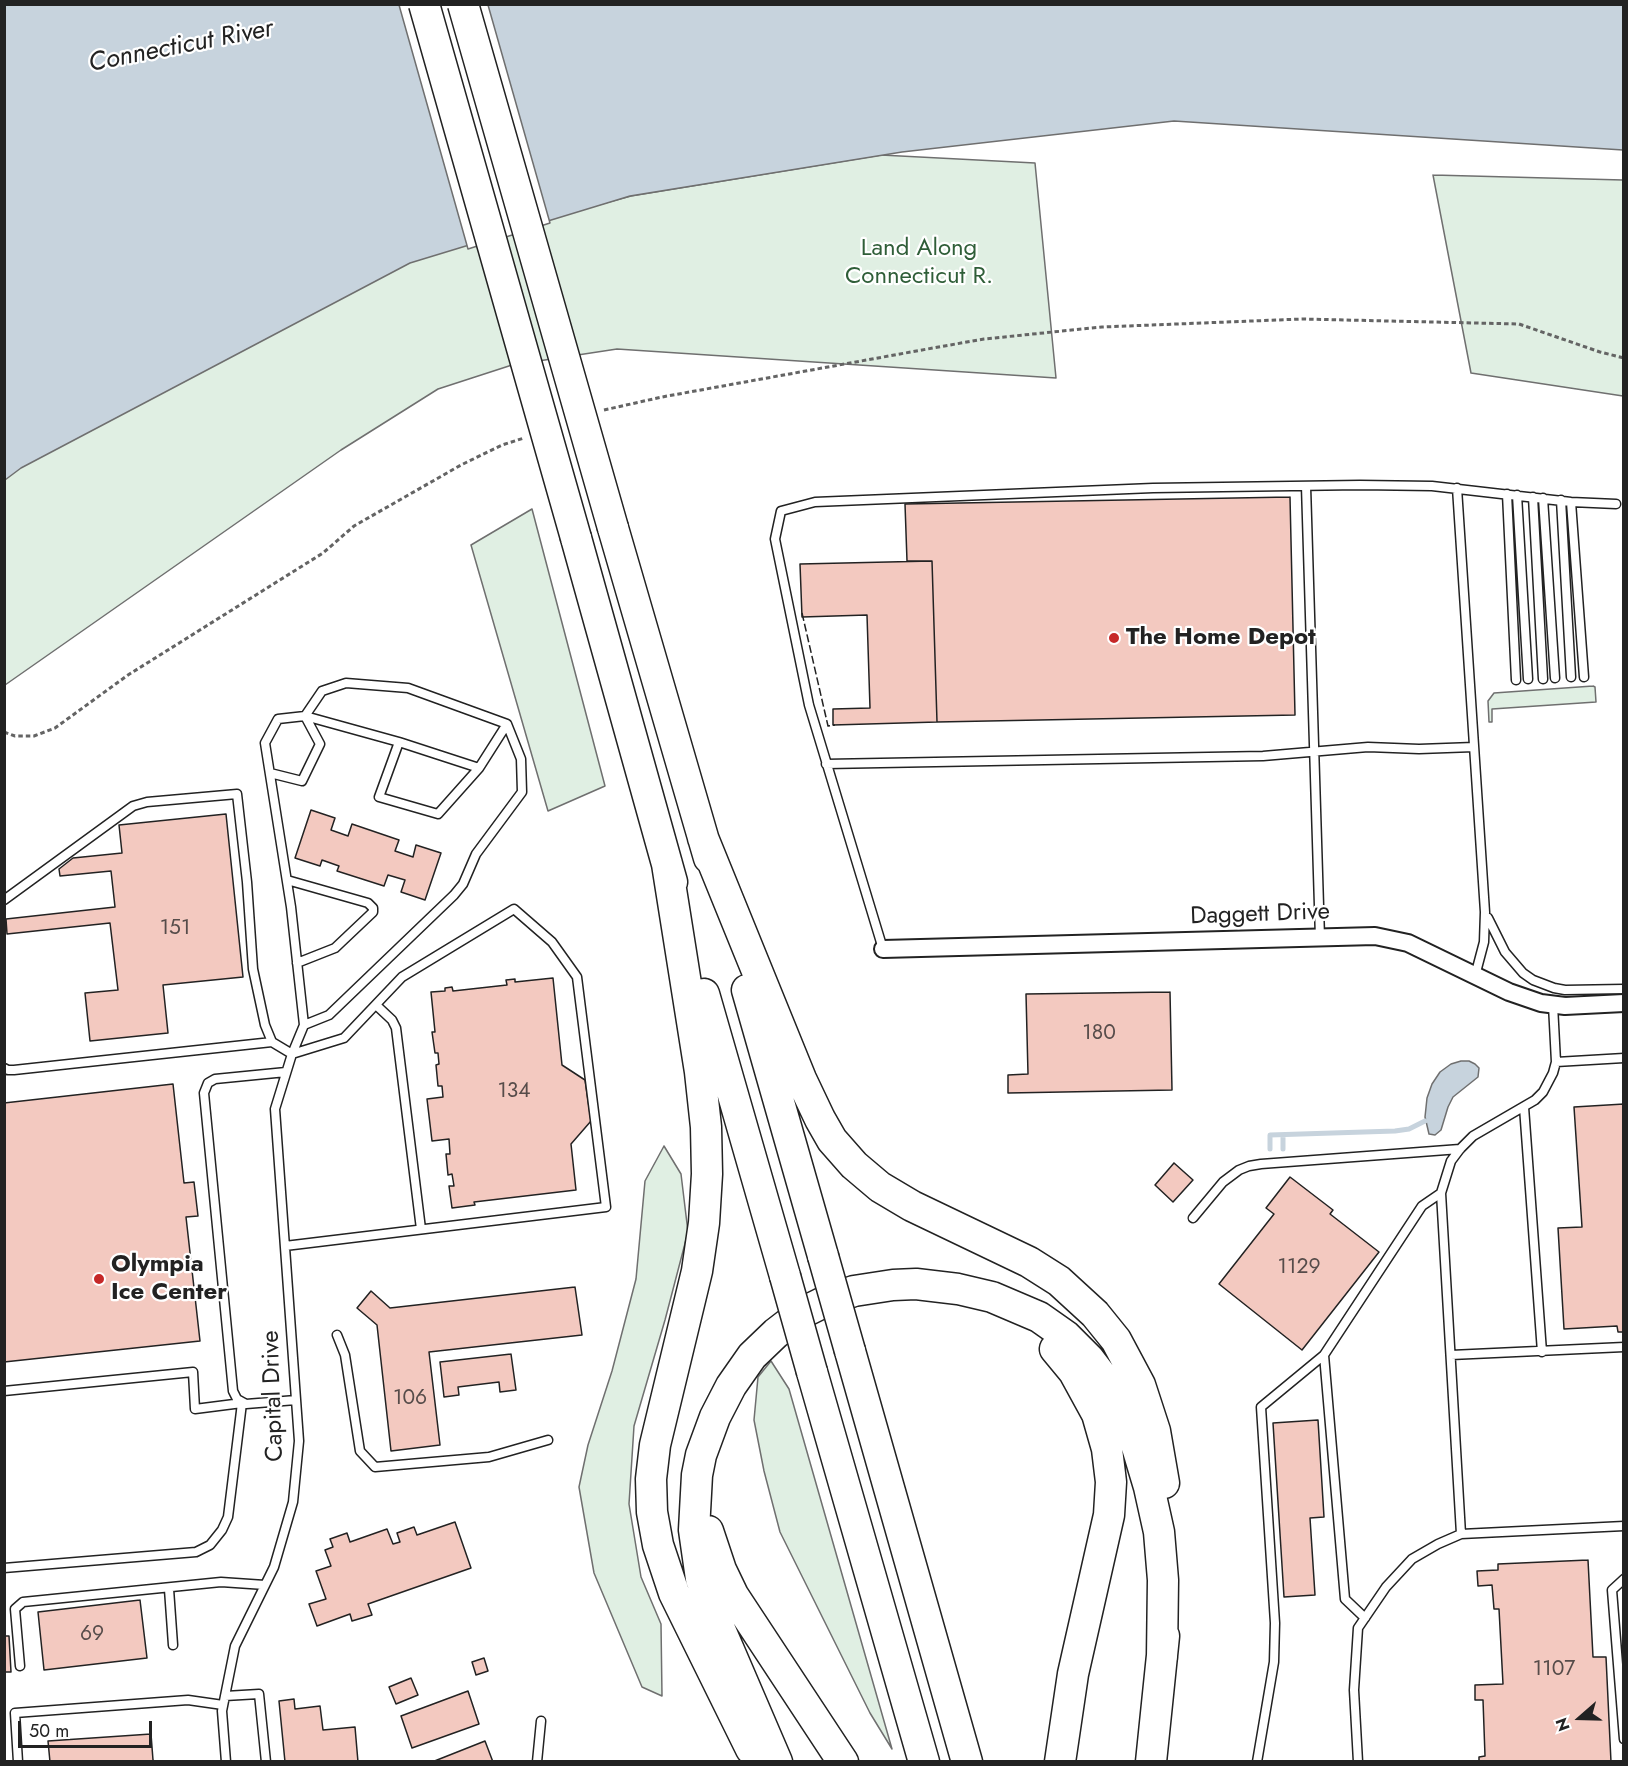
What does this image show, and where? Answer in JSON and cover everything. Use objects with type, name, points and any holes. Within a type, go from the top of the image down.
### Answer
[{"type":"highway","points":[[424,4],[924,1761]]},
{"type":"highway","points":[[464,4],[968,1761]]},
{"type":"highway","points":[[703,838],[808,1096],[840,1149],[863,1173],[891,1194],[1014,1254],[1059,1281],[1095,1314],[1125,1355],[1140,1385],[1151,1415],[1159,1448],[1164,1484],[1168,1554],[1162,1657],[1151,1761]]},
{"type":"highway","points":[[667,864],[700,1072],[706,1127],[707,1174],[705,1215],[697,1271],[655,1445],[651,1479],[652,1512],[658,1545],[674,1593],[757,1761]]},
{"type":"highway","points":[[777,1761],[711,1608],[701,1579],[695,1547],[695,1493],[701,1455],[715,1417],[731,1386],[752,1356],[789,1322],[815,1306],[848,1293],[905,1284],[941,1286],[992,1297],[1039,1317],[1066,1336],[1089,1359],[1115,1396],[1128,1422],[1142,1463],[1158,1532],[1163,1580],[1162,1657]]},
{"type":"highway","points":[[941,1286],[1004,1310],[1042,1337],[1064,1359],[1083,1385],[1097,1414],[1105,1439],[1111,1482],[1109,1515],[1073,1674],[1060,1761]]},
{"type":"highway","points":[[731,1386],[716,1417],[706,1456],[703,1491],[711,1542],[733,1595],[843,1761]]},
{"type":"street","name":"Daggett Drive","points":[[883,949],[1375,936],[1397,939],[1528,1000],[1553,1005],[1576,1006],[1623,1003]]},
{"type":"lane","points":[[883,949],[809,705],[775,539],[780,511],[815,502],[1153,488],[1412,485],[1457,488],[1571,502],[1616,504]]},
{"type":"lane","points":[[1306,486],[1320,938]]},
{"type":"lane","points":[[1457,488],[1485,912],[1484,942],[1474,976]]},
{"type":"lane","points":[[1507,494],[1516,680]]},
{"type":"lane","points":[[1517,495],[1528,680]]},
{"type":"lane","points":[[1533,497],[1543,679]]},
{"type":"lane","points":[[1543,498],[1555,678]]},
{"type":"lane","points":[[1561,500],[1572,677]]},
{"type":"lane","points":[[1571,502],[1584,677]]},
{"type":"lane","points":[[305,716],[322,691],[346,683],[408,688],[507,724],[521,759],[522,792],[476,854],[463,884],[454,895],[329,1016],[304,1025],[287,880],[265,742],[279,719],[305,716],[399,742],[479,768]]},
{"type":"lane","points":[[270,773],[302,781],[320,744],[305,716]]},
{"type":"lane","points":[[399,742],[379,797],[438,814],[479,768],[507,724]]},
{"type":"lane","points":[[826,764],[1263,756],[1368,747],[1419,749],[1474,747]]},
{"type":"lane","points":[[4,900],[133,806],[147,802],[237,794],[253,969],[265,1025],[272,1042],[292,1054],[344,1038],[402,977],[514,909],[552,942],[577,977],[606,1207],[285,1246]]},
{"type":"lane","points":[[287,880],[368,903],[374,912],[335,948],[297,963]]},
{"type":"lane","points":[[1485,912],[1505,952],[1518,968],[1533,980],[1565,990],[1623,989]]},
{"type":"lane","points":[[376,1005],[388,1014],[396,1028],[421,1229]]},
{"type":"lane","points":[[1461,1534],[1440,1193],[1451,1161],[1473,1136],[1524,1107],[1543,1092],[1556,1062],[1553,1005]]},
{"type":"lane","name":"Capital Drive","points":[[226,1761],[222,1711],[235,1646],[274,1568],[293,1502],[299,1441],[274,1109],[304,1025]]},
{"type":"lane","points":[[4,1068],[14,1070],[272,1042]]},
{"type":"lane","points":[[1556,1062],[1623,1058]]},
{"type":"lane","points":[[4,1568],[196,1552],[210,1545],[222,1530],[228,1517],[242,1403],[233,1391],[204,1093],[208,1083],[215,1079],[286,1072]]},
{"type":"lane","points":[[1524,1107],[1542,1352]]},
{"type":"lane","points":[[1193,1218],[1223,1182],[1239,1170],[1249,1166],[1460,1149]]},
{"type":"lane","points":[[1257,1761],[1274,1662],[1275,1623],[1261,1407],[1324,1355],[1422,1206],[1440,1193]]},
{"type":"lane","points":[[337,1335],[345,1355],[360,1451],[375,1467],[489,1457],[548,1440]]},
{"type":"lane","points":[[1451,1355],[1623,1347]]},
{"type":"lane","points":[[1324,1355],[1345,1599],[1365,1618]]},
{"type":"lane","points":[[4,1391],[193,1372],[195,1409],[242,1403],[296,1400]]},
{"type":"lane","points":[[1358,1761],[1354,1689],[1358,1628],[1386,1587],[1412,1559],[1461,1534],[1623,1526]]},
{"type":"lane","points":[[1623,1579],[1612,1590],[1623,1739]]},
{"type":"lane","points":[[20,1666],[15,1609],[19,1604],[221,1582],[265,1586]]},
{"type":"lane","points":[[169,1589],[173,1645]]},
{"type":"lane","points":[[225,1696],[259,1694],[266,1761]]},
{"type":"lane","points":[[18,1761],[15,1713],[188,1700],[223,1705]]},
{"type":"lane","points":[[537,1761],[541,1721]]},
{"type":"path","points":[[596,413],[617,406],[662,397],[984,339],[1102,327],[1302,319],[1520,324],[1623,358]]},
{"type":"path","points":[[4,732],[15,736],[34,736],[55,728],[128,675],[323,553],[354,526],[460,465],[502,446],[534,435]]},
{"type":"green space","name":"Land Along Connecticut R.","points":[[881,155],[1035,163],[1056,378],[617,349],[512,365],[438,389],[341,450],[5,685],[5,451],[218,308],[631,196]]},
{"type":"green space","points":[[1433,175],[1623,180],[1623,396],[1471,373]]},
{"type":"green space","points":[[532,509],[605,786],[548,811],[471,545]]},
{"type":"green space","points":[[1593,686],[1596,702],[1492,709],[1492,722],[1489,722],[1488,701],[1494,693]]},
{"type":"green space","points":[[664,1146],[681,1174],[688,1232],[634,1426],[629,1504],[641,1577],[661,1624],[662,1696],[642,1687],[594,1573],[579,1487],[588,1445],[612,1371],[636,1279],[645,1181]]},
{"type":"green space","points":[[771,1361],[789,1389],[892,1749],[870,1713],[780,1532],[754,1420],[758,1377]]},
{"type":"water","name":"Connecticut River","points":[[5,5],[1623,5],[1623,150],[1174,121],[902,152],[630,196],[410,263],[21,468],[5,480]]},
{"type":"water","points":[[1461,1061],[1475,1064],[1479,1068],[1478,1077],[1453,1097],[1441,1130],[1435,1135],[1429,1134],[1425,1117],[1427,1098],[1432,1084],[1440,1072],[1451,1064]]},
{"type":"pier","points":[[399,5],[488,5],[550,223],[468,249]]},
{"type":"building","name":"The Home Depot","points":[[1290,497],[1295,715],[937,722],[932,561],[907,561],[905,504]]},
{"type":"building","points":[[932,561],[937,722],[833,725],[833,709],[870,708],[867,615],[802,617],[800,564]]},
{"type":"building","points":[[311,810],[335,818],[331,830],[348,836],[352,824],[399,840],[395,851],[413,857],[416,845],[441,853],[425,900],[401,892],[405,880],[388,875],[384,886],[337,871],[339,866],[322,860],[320,866],[295,858]]},
{"type":"building","points":[[226,814],[243,977],[163,985],[168,1033],[90,1041],[85,993],[118,990],[110,923],[7,934],[6,919],[115,907],[111,871],[60,876],[59,869],[73,858],[122,853],[119,825]]},
{"type":"building","points":[[553,978],[562,1065],[585,1080],[591,1121],[571,1144],[576,1190],[474,1202],[475,1205],[452,1208],[449,1186],[454,1186],[452,1174],[448,1175],[446,1154],[450,1154],[449,1139],[432,1141],[427,1099],[443,1097],[442,1086],[438,1086],[436,1065],[439,1064],[432,1032],[435,1032],[431,992],[445,991],[445,988],[452,987],[453,991],[507,985],[506,980],[515,979],[515,982]]},
{"type":"building","points":[[1170,992],[1172,1090],[1008,1093],[1008,1075],[1028,1074],[1026,994]]},
{"type":"building","name":"Olympia Ice Center","points":[[173,1084],[184,1183],[194,1182],[198,1216],[186,1217],[200,1341],[4,1362],[4,1103]]},
{"type":"building","points":[[1624,1104],[1624,1332],[1618,1332],[1617,1326],[1564,1329],[1558,1228],[1582,1227],[1574,1107]]},
{"type":"building","points":[[1174,1163],[1193,1180],[1173,1202],[1155,1185]]},
{"type":"building","points":[[1290,1177],[1333,1210],[1330,1214],[1379,1252],[1302,1350],[1219,1284],[1274,1214],[1266,1208]]},
{"type":"building","points":[[575,1287],[582,1335],[429,1352],[440,1445],[391,1451],[377,1325],[357,1308],[371,1291],[390,1308]]},
{"type":"building","points":[[511,1354],[516,1390],[500,1392],[499,1382],[458,1387],[459,1395],[444,1397],[440,1362]]},
{"type":"building","points":[[1318,1420],[1324,1517],[1310,1518],[1315,1595],[1284,1597],[1273,1423]]},
{"type":"building","points":[[455,1522],[471,1568],[368,1604],[372,1615],[352,1621],[350,1614],[317,1626],[309,1604],[326,1599],[316,1571],[331,1566],[325,1550],[333,1547],[330,1539],[347,1533],[350,1542],[387,1529],[393,1544],[400,1542],[397,1533],[414,1527],[417,1535]]},
{"type":"building","points":[[1588,1560],[1593,1657],[1606,1657],[1611,1762],[1479,1762],[1479,1757],[1485,1756],[1483,1700],[1475,1700],[1475,1685],[1503,1684],[1499,1609],[1494,1609],[1492,1585],[1478,1586],[1477,1571],[1498,1570],[1498,1564]]},
{"type":"building","points":[[140,1600],[147,1658],[44,1670],[38,1612]]},
{"type":"building","points":[[4,1636],[9,1636],[11,1672],[4,1672]]},
{"type":"building","points":[[484,1658],[488,1671],[476,1675],[472,1662]]},
{"type":"building","points":[[411,1678],[418,1695],[396,1704],[389,1687]]},
{"type":"building","points":[[468,1691],[479,1724],[412,1748],[401,1716]]},
{"type":"building","points":[[294,1699],[295,1709],[320,1706],[323,1730],[355,1727],[358,1762],[285,1762],[279,1701]]},
{"type":"building","points":[[151,1734],[153,1760],[156,1762],[50,1762],[48,1741]]},
{"type":"building","points":[[485,1741],[493,1762],[432,1762]]},
{"type":"waterway","points":[[1270,1149],[1270,1135],[1395,1131],[1409,1129],[1425,1121]]},
{"type":"waterway","points":[[1283,1135],[1283,1149]]},
{"type":"fence","points":[[802,613],[828,726],[835,725]]},
{"type":"place","name":"The Home Depot","points":[[1114,638]]},
{"type":"place","name":"Olympia Ice Center","points":[[99,1279]]}]
